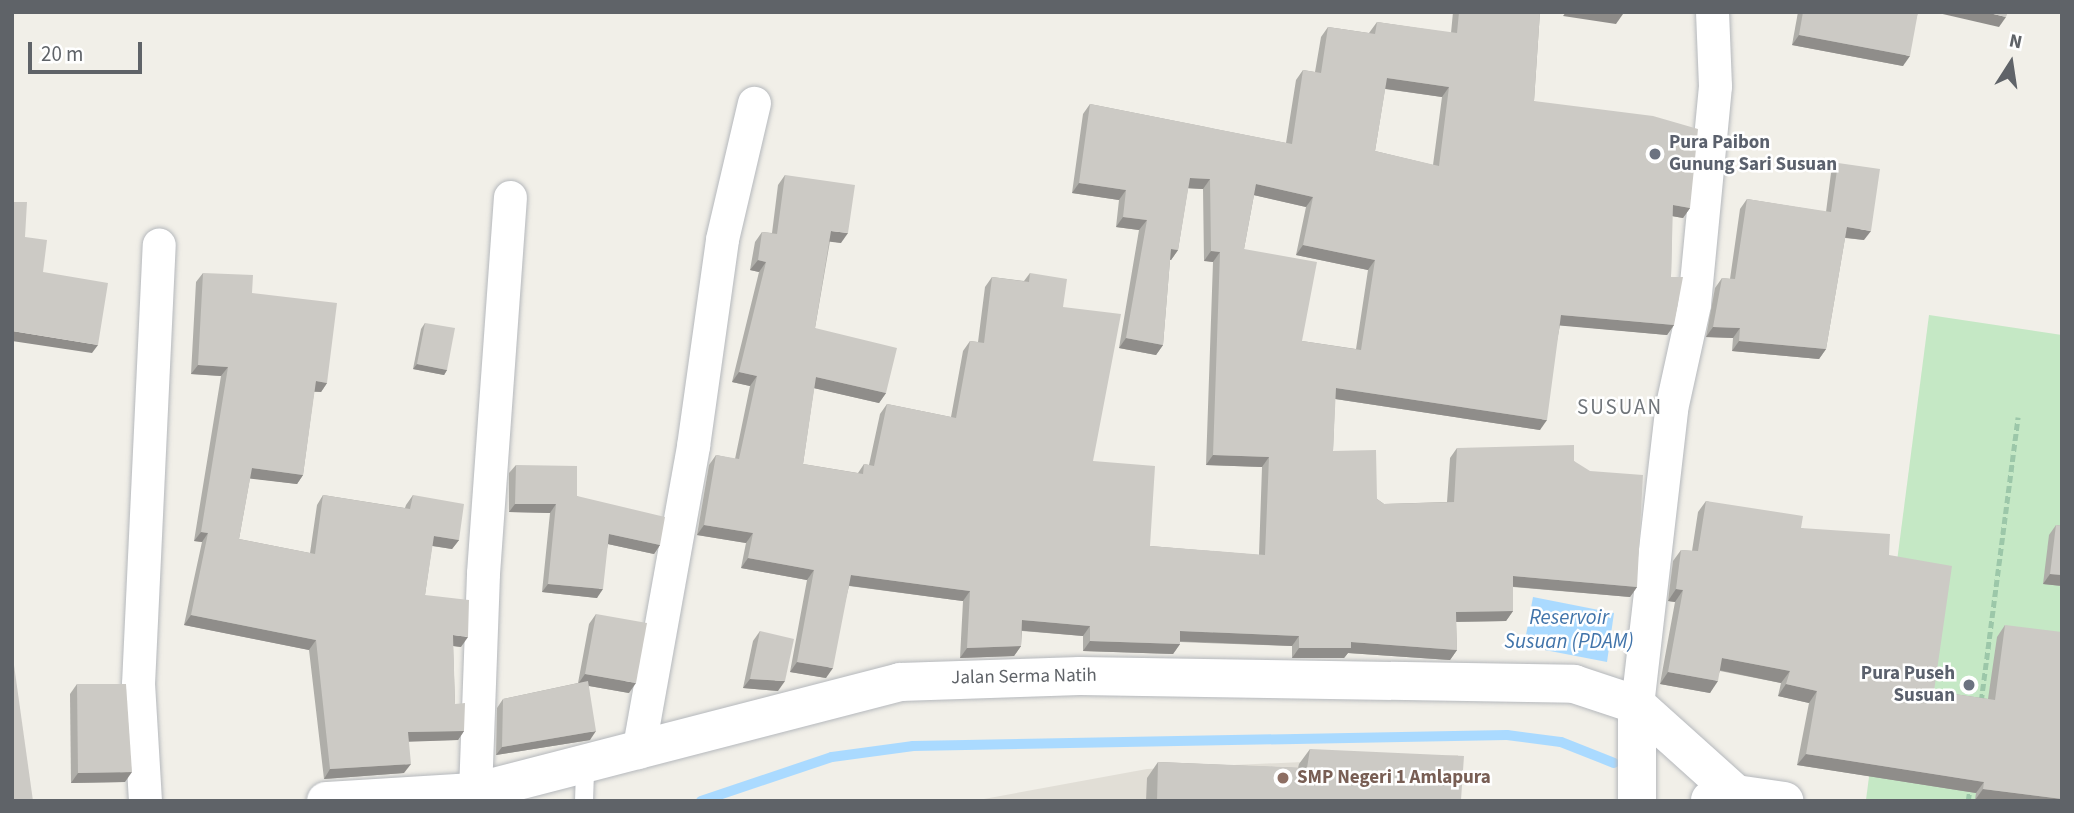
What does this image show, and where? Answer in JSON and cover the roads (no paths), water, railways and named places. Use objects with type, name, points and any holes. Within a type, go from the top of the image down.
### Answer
[{"type":"street","points":[[1637,801],[1637,705],[1671,409],[1694,304],[1715,86],[1712,12]]},
{"type":"street","points":[[638,752],[693,446],[722,239],[754,103]]},
{"type":"street","points":[[475,792],[483,573],[510,197]]},
{"type":"street","points":[[145,801],[138,684],[159,245]]},
{"type":"street","name":"Jalan Serma Natih","points":[[326,801],[395,799],[584,784],[638,752],[850,691],[982,676],[1526,680],[1574,684],[1637,705]]},
{"type":"street","points":[[1637,705],[1722,797],[1784,801]]},
{"type":"water","name":"Reservoir Susuan (PDAM)","points":[[1533,597],[1614,613],[1607,662],[1524,646]]},
{"type":"waterway","points":[[701,801],[832,757],[913,746],[1507,735],[1561,742],[1614,763]]},
{"type":"place","name":"Pura Paibon Gunung Sari Susuan","points":[[1655,154]]},
{"type":"place","name":"Pura Puseh Susuan","points":[[1969,685]]},
{"type":"place","name":"SMP Negeri 1 Amlapura","points":[[1283,778]]},
{"type":"district","name":"SUSUAN","points":[[1620,407]]}]
